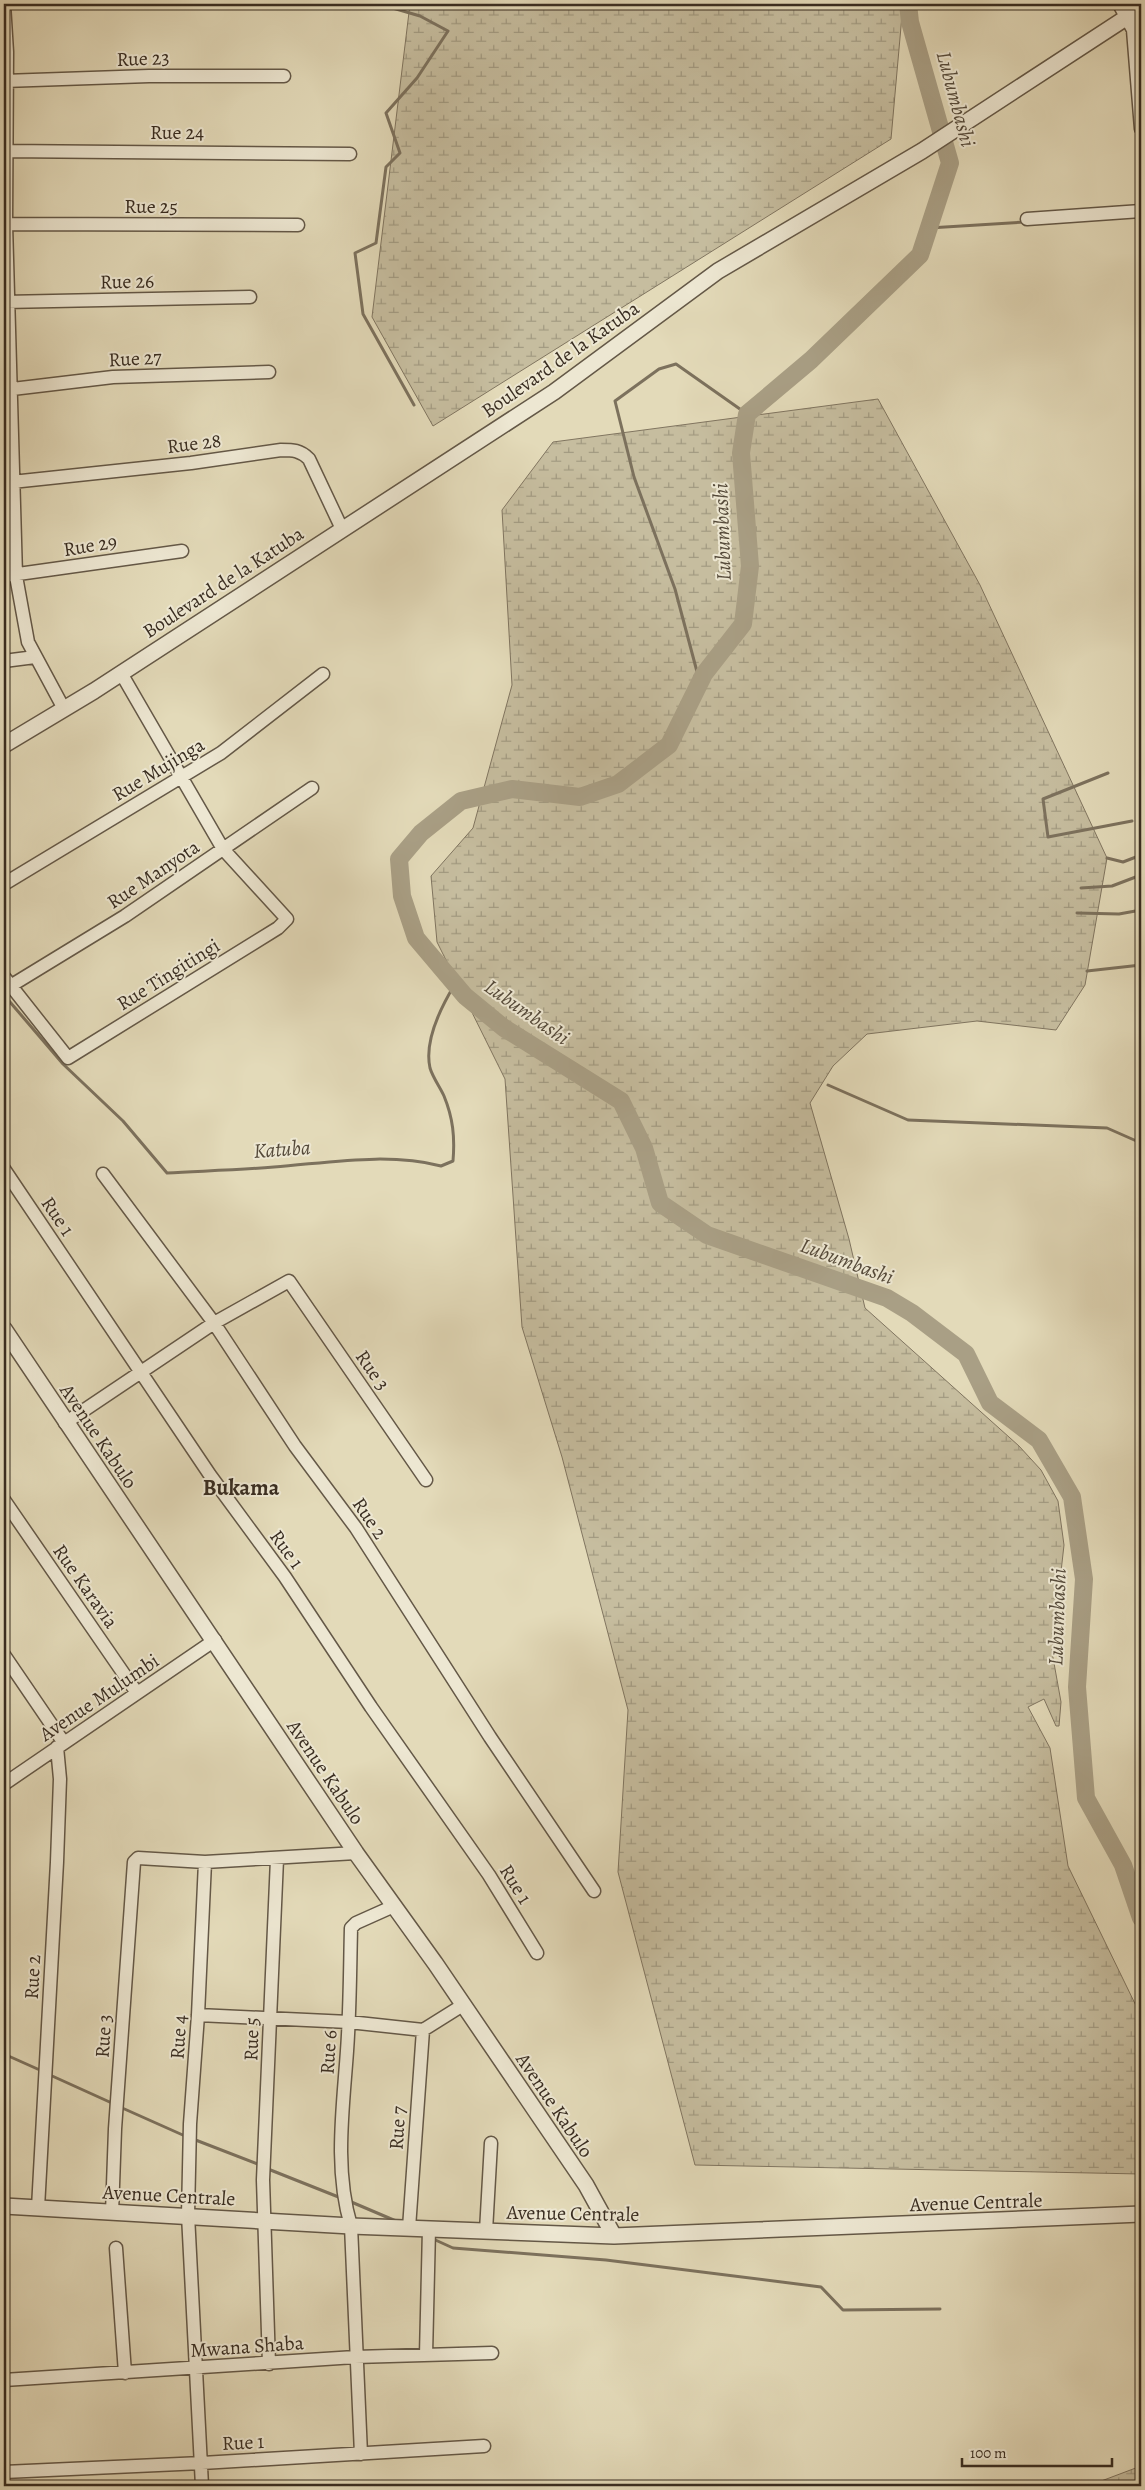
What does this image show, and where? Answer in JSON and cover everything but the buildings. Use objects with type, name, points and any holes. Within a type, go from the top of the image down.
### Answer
[{"type":"street","points":[[4,4],[4,151],[10,576],[28,642],[64,709]]},
{"type":"street","points":[[1119,4],[1133,30],[1141,129]]},
{"type":"street","name":"Boulevard de la Katuba","points":[[4,745],[121,673],[554,392],[718,271],[922,151],[1141,8]]},
{"type":"street","name":"Rue 23","points":[[5,81],[149,76],[284,76]]},
{"type":"street","name":"Rue 24","points":[[4,151],[350,154]]},
{"type":"street","points":[[1027,219],[1141,211]]},
{"type":"street","name":"Rue 25","points":[[5,224],[298,225]]},
{"type":"street","name":"Rue 26","points":[[6,302],[250,296]]},
{"type":"street","name":"Rue 27","points":[[8,390],[113,377],[270,372]]},
{"type":"street","name":"Rue 28","points":[[8,480],[190,463],[281,450],[296,450],[303,453],[309,459],[342,529]]},
{"type":"street","name":"Rue 29","points":[[10,576],[182,550]]},
{"type":"street","points":[[4,661],[35,657]]},
{"type":"street","points":[[121,673],[223,850]]},
{"type":"street","name":"Rue Mujinga","points":[[4,884],[221,753],[324,674]]},
{"type":"street","name":"Rue Manyota","points":[[8,981],[125,916],[312,788]]},
{"type":"street","name":"Rue Tingitingi","points":[[8,981],[66,1058],[278,928],[287,919],[223,850]]},
{"type":"street","name":"Rue 1","points":[[4,1169],[210,1475],[285,1577],[365,1699],[489,1875],[538,1953]]},
{"type":"street","name":"Rue 2","points":[[102,1174],[214,1323],[295,1446],[356,1528],[490,1737],[594,1891]]},
{"type":"street","name":"Rue 3","points":[[214,1323],[289,1281],[426,1480]]},
{"type":"street","points":[[66,1423],[214,1323]]},
{"type":"street","name":"Avenue Kabulo","points":[[4,1329],[215,1640],[356,1854],[463,2005],[586,2185],[614,2236]]},
{"type":"street","name":"Rue Karavia","points":[[4,1500],[137,1693]]},
{"type":"street","name":"Avenue Mulumbi","points":[[4,1784],[215,1640]]},
{"type":"street","points":[[4,1655],[61,1745]]},
{"type":"street","name":"Rue 2","points":[[38,2208],[57,1862],[61,1745]]},
{"type":"street","points":[[205,1862],[356,1854]]},
{"type":"street","name":"Rue 3","points":[[112,2213],[115,2129],[134,1862],[138,1858],[205,1862]]},
{"type":"street","name":"Rue 5","points":[[269,2364],[263,2180],[277,1859]]},
{"type":"street","name":"Rue 4","points":[[202,2486],[188,2215],[190,2124],[198,2015],[205,1862]]},
{"type":"street","name":"Rue 6","points":[[361,2454],[360,2393],[355,2357],[350,2226],[346,2208],[340,2151],[349,2022],[351,1928],[356,1923],[394,1906]]},
{"type":"street","points":[[198,2015],[349,2022],[423,2030],[463,2005]]},
{"type":"street","name":"Rue 7","points":[[409,2228],[423,2030]]},
{"type":"street","points":[[486,2231],[491,2143]]},
{"type":"street","name":"Avenue Centrale","points":[[4,2206],[112,2213],[188,2215],[350,2226],[614,2236],[1141,2214]]},
{"type":"street","points":[[426,2355],[429,2229]]},
{"type":"street","points":[[116,2248],[125,2373]]},
{"type":"street","name":"Mwana Shaba","points":[[4,2380],[195,2369],[355,2357],[492,2352]]},
{"type":"street","name":"Rue 1","points":[[4,2472],[202,2463],[484,2446]]},
{"type":"green space","points":[[410,4],[903,4],[891,139],[433,426],[372,317]]},
{"type":"green space","points":[[878,399],[980,585],[1107,858],[1085,985],[1056,1030],[977,1021],[867,1034],[833,1066],[810,1103],[849,1239],[865,1308],[1019,1446],[1041,1470],[1058,1501],[1064,1545],[1052,1652],[1061,1702],[1059,1726],[1056,1726],[1044,1699],[1028,1707],[1050,1748],[1068,1866],[1141,2016],[1141,2174],[695,2165],[618,1872],[628,1710],[562,1457],[522,1327],[505,1079],[437,942],[431,876],[473,828],[512,685],[502,510],[553,442]]},
{"type":"green space","points":[[1141,2466],[1141,2486],[1088,2486]]},
{"type":"waterway","points":[[379,4],[420,16],[448,31],[417,78],[386,113],[400,153],[386,167],[376,243],[355,253],[363,314],[414,405]]},
{"type":"waterway","name":"Lubumbashi","points":[[908,4],[910,22],[950,163],[920,255],[811,360],[747,414],[741,453],[750,566],[743,624],[704,674],[669,745],[618,784],[580,797],[512,789],[461,801],[421,833],[399,859],[402,896],[416,938],[465,996],[504,1028],[621,1101],[644,1148],[660,1203],[707,1235],[887,1298],[912,1313],[966,1354],[990,1403],[1039,1440],[1072,1497],[1084,1579],[1077,1687],[1086,1798],[1123,1865],[1141,1918]]},
{"type":"waterway","points":[[929,228],[1025,222]]},
{"type":"waterway","points":[[700,683],[675,589],[634,477],[615,401],[659,369],[676,364],[747,414]]},
{"type":"waterway","points":[[1108,773],[1043,799],[1048,837],[1132,821]]},
{"type":"waterway","points":[[1107,858],[1123,862],[1136,857]]},
{"type":"waterway","points":[[1081,888],[1112,886],[1141,875]]},
{"type":"waterway","points":[[1077,913],[1119,914],[1141,910]]},
{"type":"waterway","points":[[1087,971],[1141,965]]},
{"type":"waterway","name":"Katuba","points":[[4,995],[63,1064],[123,1121],[167,1173],[379,1159],[421,1162],[441,1166],[453,1161],[454,1144],[451,1120],[444,1096],[431,1072],[429,1047],[435,1024],[455,984]]},
{"type":"waterway","points":[[828,1085],[908,1120],[1107,1128],[1141,1143]]},
{"type":"waterway","points":[[4,2054],[42,2071]]},
{"type":"waterway","points":[[50,2075],[114,2104]]},
{"type":"waterway","points":[[120,2107],[185,2136]]},
{"type":"waterway","points":[[193,2139],[260,2165]]},
{"type":"waterway","points":[[268,2169],[341,2198]]},
{"type":"waterway","points":[[349,2201],[396,2221]]},
{"type":"waterway","points":[[431,2238],[453,2248],[606,2260],[821,2287],[843,2310],[940,2309]]},
{"type":"district","name":"Bukama","points":[[241,1487]]}]
